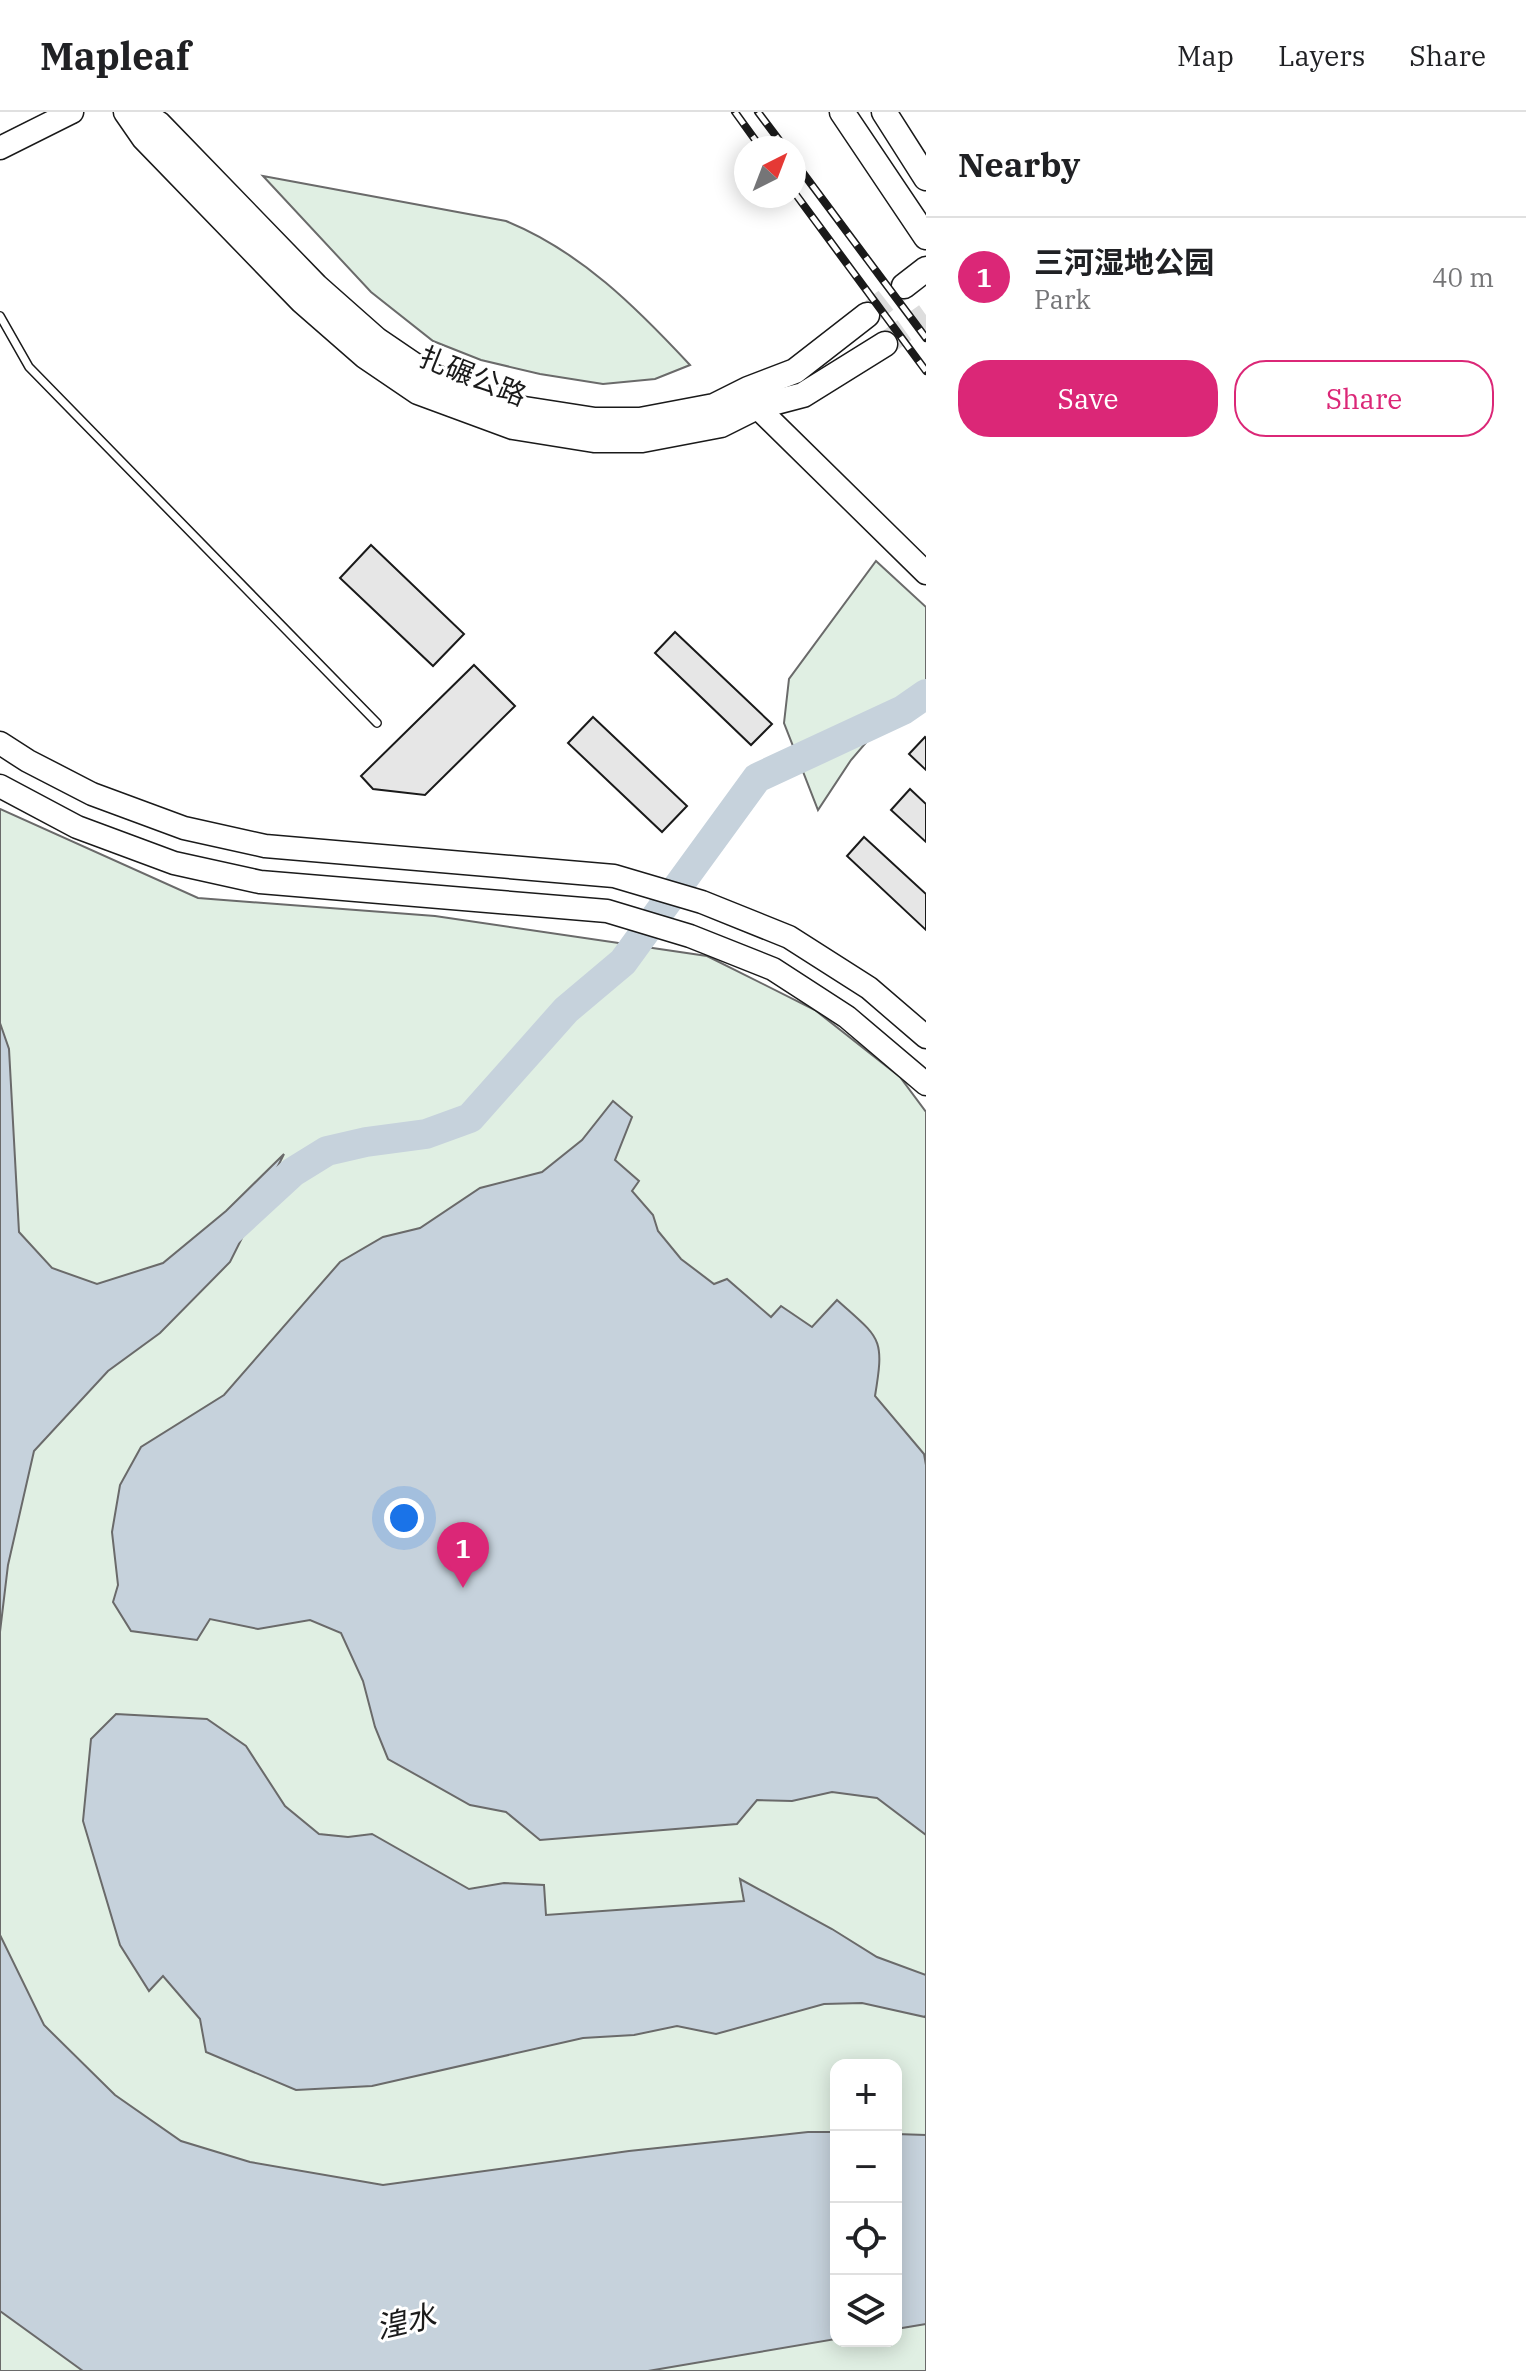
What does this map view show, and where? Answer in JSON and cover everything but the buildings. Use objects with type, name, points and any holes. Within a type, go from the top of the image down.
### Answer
[{"type":"main road","points":[[0,148],[72,112]]},
{"type":"main road","name":"扎碾公路","points":[[126,112],[144,138],[302,301],[365,356],[418,392],[513,427],[594,440],[642,440],[721,425],[752,398],[795,371],[867,315]]},
{"type":"main road","name":"扎碾公路","points":[[141,112],[159,124],[316,286],[377,340],[427,374],[518,408],[595,420],[640,420],[752,398],[803,395],[885,344]]},
{"type":"main road","points":[[842,112],[924,235]]},
{"type":"main road","points":[[884,112],[926,178]]},
{"type":"main road","points":[[904,286],[926,269]]},
{"type":"main road","points":[[752,398],[926,573]]},
{"type":"main road","points":[[0,743],[92,794],[184,828],[265,846],[614,876],[702,902],[789,937],[869,988],[926,1037]]},
{"type":"main road","points":[[0,786],[91,832],[174,863],[260,882],[607,911],[690,936],[773,969],[847,1017],[926,1084]]},
{"type":"lane","points":[[0,316],[29,367],[377,723]]},
{"type":"green space","points":[[263,176],[506,221],[558,248],[606,282],[690,365],[655,379],[603,384],[481,360],[433,341],[371,292]]},
{"type":"green space","points":[[876,561],[926,607],[926,699],[893,711],[851,760],[818,810],[784,723],[789,679]]},
{"type":"green space","points":[[0,809],[198,898],[435,916],[707,956],[815,1010],[900,1077],[926,1112],[926,2371],[0,2371]]},
{"type":"water","points":[[0,1023],[9,1049],[19,1232],[52,1268],[97,1284],[163,1263],[226,1211],[284,1154],[230,1262],[160,1333],[108,1371],[34,1451],[8,1565],[0,1632]]},
{"type":"water","points":[[613,1101],[632,1117],[615,1160],[639,1181],[632,1191],[653,1215],[658,1231],[681,1259],[714,1284],[727,1279],[771,1317],[781,1306],[812,1327],[837,1300],[876,1340],[879,1361],[875,1396],[924,1454],[926,1465],[926,1835],[877,1798],[832,1792],[792,1801],[757,1800],[737,1824],[540,1840],[506,1812],[470,1805],[388,1759],[375,1727],[363,1681],[341,1633],[310,1620],[258,1629],[210,1619],[197,1640],[131,1631],[113,1602],[118,1585],[112,1532],[120,1485],[141,1447],[224,1395],[340,1262],[383,1237],[420,1228],[480,1188],[542,1172],[582,1140]]},
{"type":"water","points":[[116,1714],[207,1719],[246,1746],[285,1806],[319,1834],[348,1837],[372,1834],[469,1889],[504,1883],[544,1885],[546,1915],[744,1901],[740,1879],[877,1957],[926,1975],[926,2015],[862,2003],[824,2004],[716,2034],[677,2026],[634,2035],[583,2038],[372,2086],[296,2090],[206,2052],[200,2019],[163,1976],[149,1991],[120,1945],[83,1821],[91,1739]]},
{"type":"water","name":"湟水","points":[[0,1935],[44,2025],[115,2095],[181,2141],[250,2162],[383,2185],[629,2151],[830,2132],[830,2340],[648,2371],[83,2371],[0,2311]]},
{"type":"water","points":[[902,2134],[926,2135],[926,2324],[902,2328]]},
{"type":"waterway","points":[[229,1231],[293,1172],[327,1151],[426,1134],[470,1118],[566,1010],[623,962],[757,778],[903,710],[926,694]]},
{"type":"tunnel","points":[[867,315],[904,286]]},
{"type":"tunnel","points":[[885,344],[926,315]]},
{"type":"railway","points":[[735,112],[752,136]]},
{"type":"railway","points":[[758,112],[776,136]]},
{"type":"railway","points":[[806,177],[926,338]]},
{"type":"railway","points":[[806,208],[926,371]]},
{"type":"place","name":"三河湿地公园","points":[[463,1588]]}]
